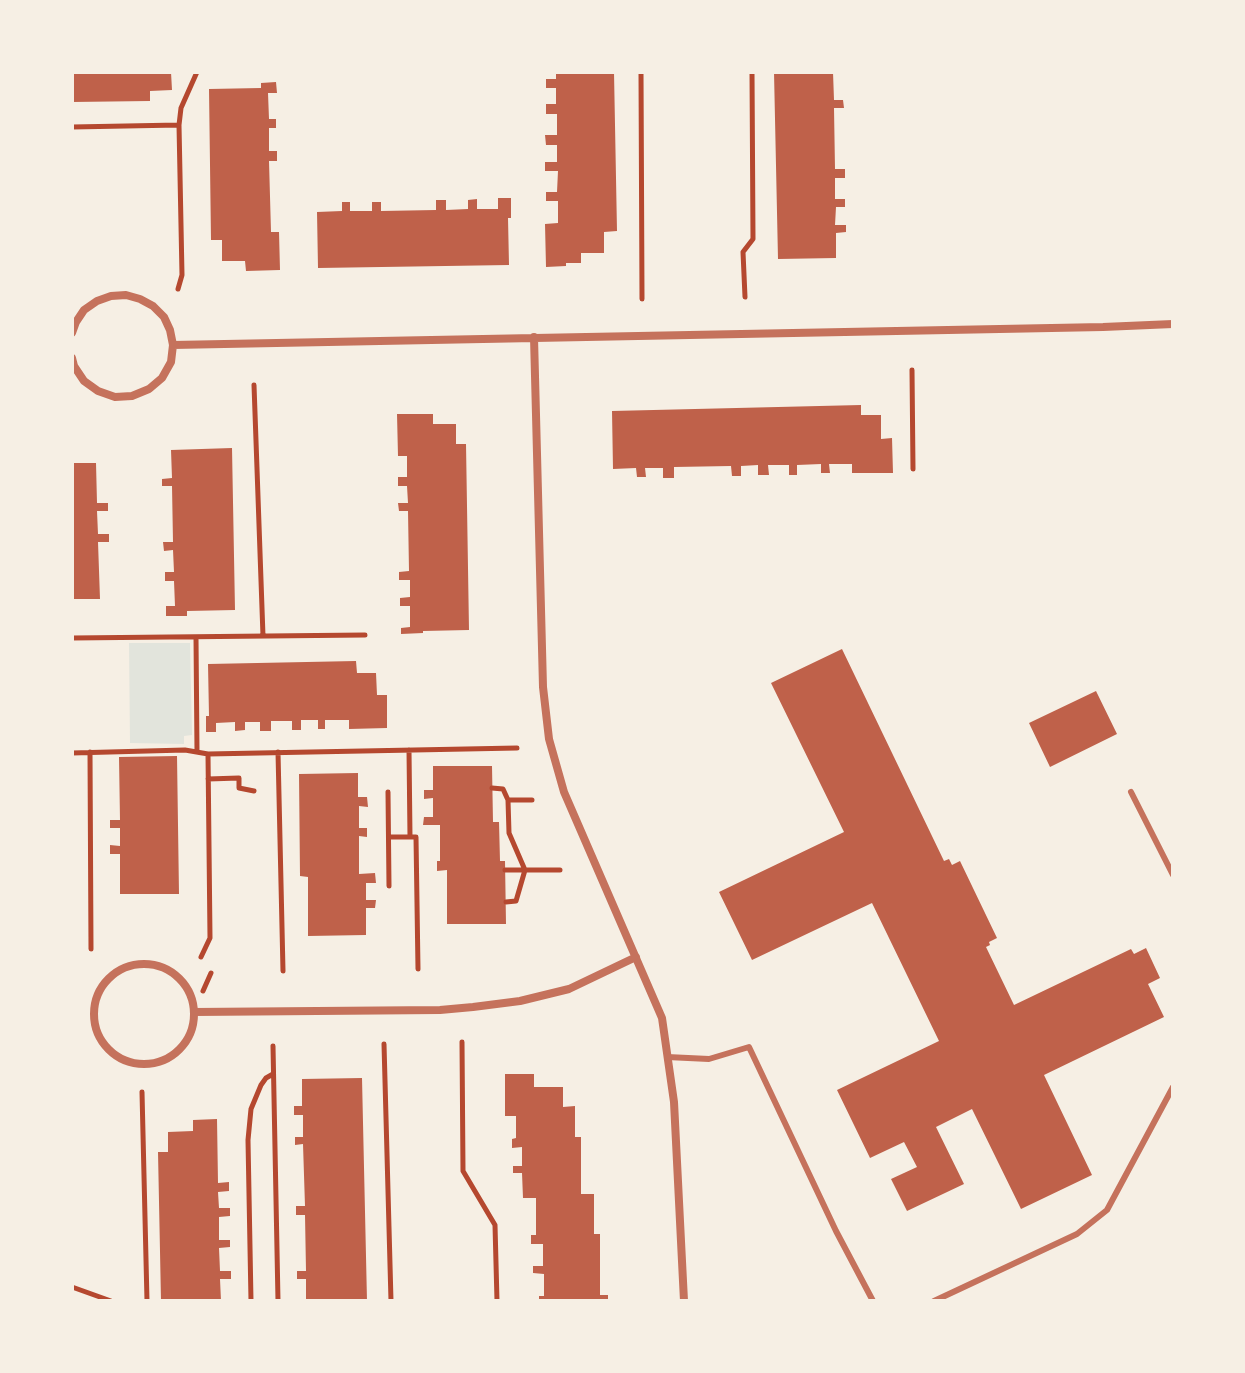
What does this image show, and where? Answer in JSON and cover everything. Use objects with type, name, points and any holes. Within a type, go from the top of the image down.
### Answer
[{"type":"street","points":[[72,333],[84,310],[97,301],[126,295],[153,306],[164,317],[173,345],[171,362],[162,378],[149,389],[132,396],[115,397],[98,391],[84,381],[72,358]]},
{"type":"street","points":[[173,345],[1173,324]]},
{"type":"street","points":[[534,337],[543,687],[549,739],[564,792],[662,1018],[674,1102],[684,1301]]},
{"type":"street","points":[[194,1012],[440,1010],[489,1005],[569,989],[636,957]]},
{"type":"street","points":[[151,964],[168,969],[181,980],[191,995],[194,1012],[192,1028],[175,1053],[161,1061],[145,1063],[129,1062],[104,1044],[97,1032],[94,1015],[96,997],[105,982],[118,971],[134,965],[151,964]]},
{"type":"lane","points":[[1131,792],[1173,875]]},
{"type":"lane","points":[[667,1057],[709,1059],[749,1047],[836,1231],[873,1301]]},
{"type":"lane","points":[[934,1301],[1077,1234],[1107,1210],[1173,1087]]},
{"type":"path","points":[[178,289],[182,275],[179,125],[181,108],[197,72]]},
{"type":"path","points":[[641,72],[642,299]]},
{"type":"path","points":[[745,297],[743,252],[753,239],[752,72]]},
{"type":"path","points":[[72,127],[179,125]]},
{"type":"path","points":[[912,370],[913,469]]},
{"type":"path","points":[[254,385],[263,636]]},
{"type":"path","points":[[72,638],[365,635]]},
{"type":"path","points":[[196,637],[197,752]]},
{"type":"path","points":[[72,753],[185,750],[208,754],[517,748]]},
{"type":"path","points":[[409,750],[410,837]]},
{"type":"path","points":[[90,752],[91,949]]},
{"type":"path","points":[[278,752],[283,971]]},
{"type":"path","points":[[201,957],[210,938],[208,754]]},
{"type":"path","points":[[208,779],[239,778],[239,788],[254,791]]},
{"type":"path","points":[[492,788],[503,789],[508,800],[509,833],[525,870],[516,901],[506,902]]},
{"type":"path","points":[[388,792],[389,886]]},
{"type":"path","points":[[508,800],[532,800]]},
{"type":"path","points":[[389,837],[416,837],[418,969]]},
{"type":"path","points":[[505,870],[560,870]]},
{"type":"path","points":[[462,1042],[463,1171],[495,1225],[497,1301]]},
{"type":"path","points":[[384,1044],[391,1301]]},
{"type":"path","points":[[273,1046],[278,1301]]},
{"type":"path","points":[[251,1301],[248,1140],[251,1109],[261,1085],[273,1074]]},
{"type":"path","points":[[142,1092],[147,1301]]},
{"type":"path","points":[[72,1287],[111,1301]]},
{"type":"shaded area","points":[[129,643],[190,643],[192,735],[184,736],[184,744],[130,743]]},
{"type":"building","points":[[72,72],[171,72],[172,90],[150,91],[150,101],[72,102]]},
{"type":"building","points":[[556,72],[614,72],[617,231],[604,232],[604,253],[581,253],[581,263],[546,267],[545,224],[558,223],[558,201],[546,201],[546,192],[557,192],[558,171],[545,171],[545,162],[557,162],[557,145],[546,145],[545,135],[557,135],[557,114],[546,114],[546,104],[556,104],[556,88],[546,88],[546,79],[556,79]]},
{"type":"building","points":[[774,72],[833,72],[834,100],[843,100],[844,108],[834,108],[835,169],[845,169],[845,178],[835,178],[835,199],[845,199],[845,207],[836,207],[835,225],[846,225],[846,232],[836,233],[836,258],[778,259]]},
{"type":"building","points":[[276,82],[277,93],[268,93],[269,119],[276,119],[276,128],[269,128],[269,151],[277,151],[277,161],[269,161],[271,232],[279,232],[280,270],[246,271],[245,261],[222,261],[222,240],[211,240],[209,89],[261,88],[261,83]]},
{"type":"building","points":[[498,198],[511,198],[511,218],[508,218],[509,265],[318,268],[317,212],[342,211],[342,202],[350,202],[350,211],[372,211],[372,202],[381,202],[381,211],[436,210],[436,200],[446,200],[446,210],[468,209],[468,200],[477,199],[477,209],[498,209]]},
{"type":"building","points":[[861,405],[861,415],[881,415],[881,439],[892,438],[893,473],[852,473],[852,464],[829,464],[830,473],[821,473],[821,464],[797,465],[797,475],[789,475],[789,465],[768,465],[769,475],[758,475],[758,465],[741,466],[741,476],[732,476],[731,466],[674,467],[674,478],[663,478],[663,468],[645,468],[646,477],[637,477],[636,468],[613,469],[612,411]]},
{"type":"building","points":[[397,414],[433,414],[433,424],[456,424],[456,444],[466,444],[469,630],[401,634],[401,628],[410,627],[410,606],[400,606],[400,598],[410,597],[410,580],[399,580],[399,572],[409,571],[408,511],[399,511],[398,503],[408,503],[407,486],[398,486],[398,477],[407,477],[407,456],[398,456]]},
{"type":"building","points":[[232,448],[235,610],[187,611],[187,616],[166,616],[166,606],[175,606],[174,581],[165,581],[165,572],[174,572],[173,550],[164,551],[163,542],[173,542],[172,486],[162,486],[162,479],[172,478],[171,450]]},
{"type":"building","points":[[72,463],[96,463],[97,503],[108,503],[108,511],[97,511],[98,534],[109,534],[109,542],[98,542],[100,599],[72,599]]},
{"type":"building","points":[[842,649],[944,861],[949,859],[952,865],[960,861],[997,938],[986,947],[1014,1005],[1131,949],[1134,954],[1146,948],[1160,978],[1148,984],[1164,1017],[1044,1075],[1092,1175],[1021,1209],[972,1109],[936,1127],[964,1184],[907,1211],[891,1179],[917,1167],[904,1142],[870,1158],[837,1090],[939,1041],[872,903],[752,960],[719,892],[844,832],[771,683]]},
{"type":"building","points":[[356,661],[357,673],[376,673],[377,695],[387,695],[387,728],[349,729],[349,720],[325,720],[325,729],[318,729],[318,720],[301,720],[301,730],[292,730],[292,721],[271,721],[271,731],[260,731],[260,722],[245,722],[245,730],[235,731],[235,722],[216,723],[216,732],[206,732],[206,716],[209,716],[208,664]]},
{"type":"building","points":[[1096,691],[1117,734],[1050,767],[1029,723]]},
{"type":"building","points":[[177,756],[179,894],[120,894],[120,854],[110,854],[110,845],[120,846],[120,828],[110,828],[110,820],[120,820],[119,757]]},
{"type":"building","points":[[433,766],[492,766],[493,822],[499,822],[500,861],[505,861],[506,924],[447,924],[447,870],[437,871],[440,825],[423,825],[424,817],[433,817],[433,798],[424,799],[424,790],[433,790]]},
{"type":"building","points":[[358,773],[358,797],[367,797],[368,807],[359,806],[359,828],[367,828],[367,837],[359,836],[359,874],[375,873],[376,883],[366,883],[366,900],[376,900],[375,908],[366,908],[366,935],[308,936],[308,877],[300,876],[299,774]]},
{"type":"building","points":[[505,1074],[534,1074],[534,1087],[563,1087],[563,1107],[575,1106],[575,1137],[581,1137],[581,1194],[594,1194],[594,1234],[600,1234],[600,1295],[608,1295],[608,1301],[539,1301],[539,1296],[544,1296],[544,1274],[533,1273],[533,1266],[543,1266],[543,1244],[531,1244],[531,1235],[536,1235],[536,1198],[523,1198],[522,1173],[513,1173],[513,1166],[522,1166],[522,1147],[512,1148],[512,1139],[516,1138],[516,1116],[505,1116]]},
{"type":"building","points":[[362,1078],[367,1301],[306,1301],[306,1279],[297,1279],[297,1271],[306,1271],[305,1215],[296,1215],[296,1206],[305,1206],[303,1144],[295,1145],[295,1137],[303,1137],[303,1115],[294,1115],[294,1106],[302,1106],[302,1079]]},
{"type":"building","points":[[217,1119],[218,1183],[229,1182],[229,1191],[218,1192],[219,1208],[230,1208],[230,1216],[219,1217],[219,1240],[230,1240],[230,1247],[219,1248],[220,1271],[231,1271],[231,1279],[220,1279],[221,1301],[161,1301],[158,1152],[168,1152],[168,1132],[193,1131],[193,1120]]}]
